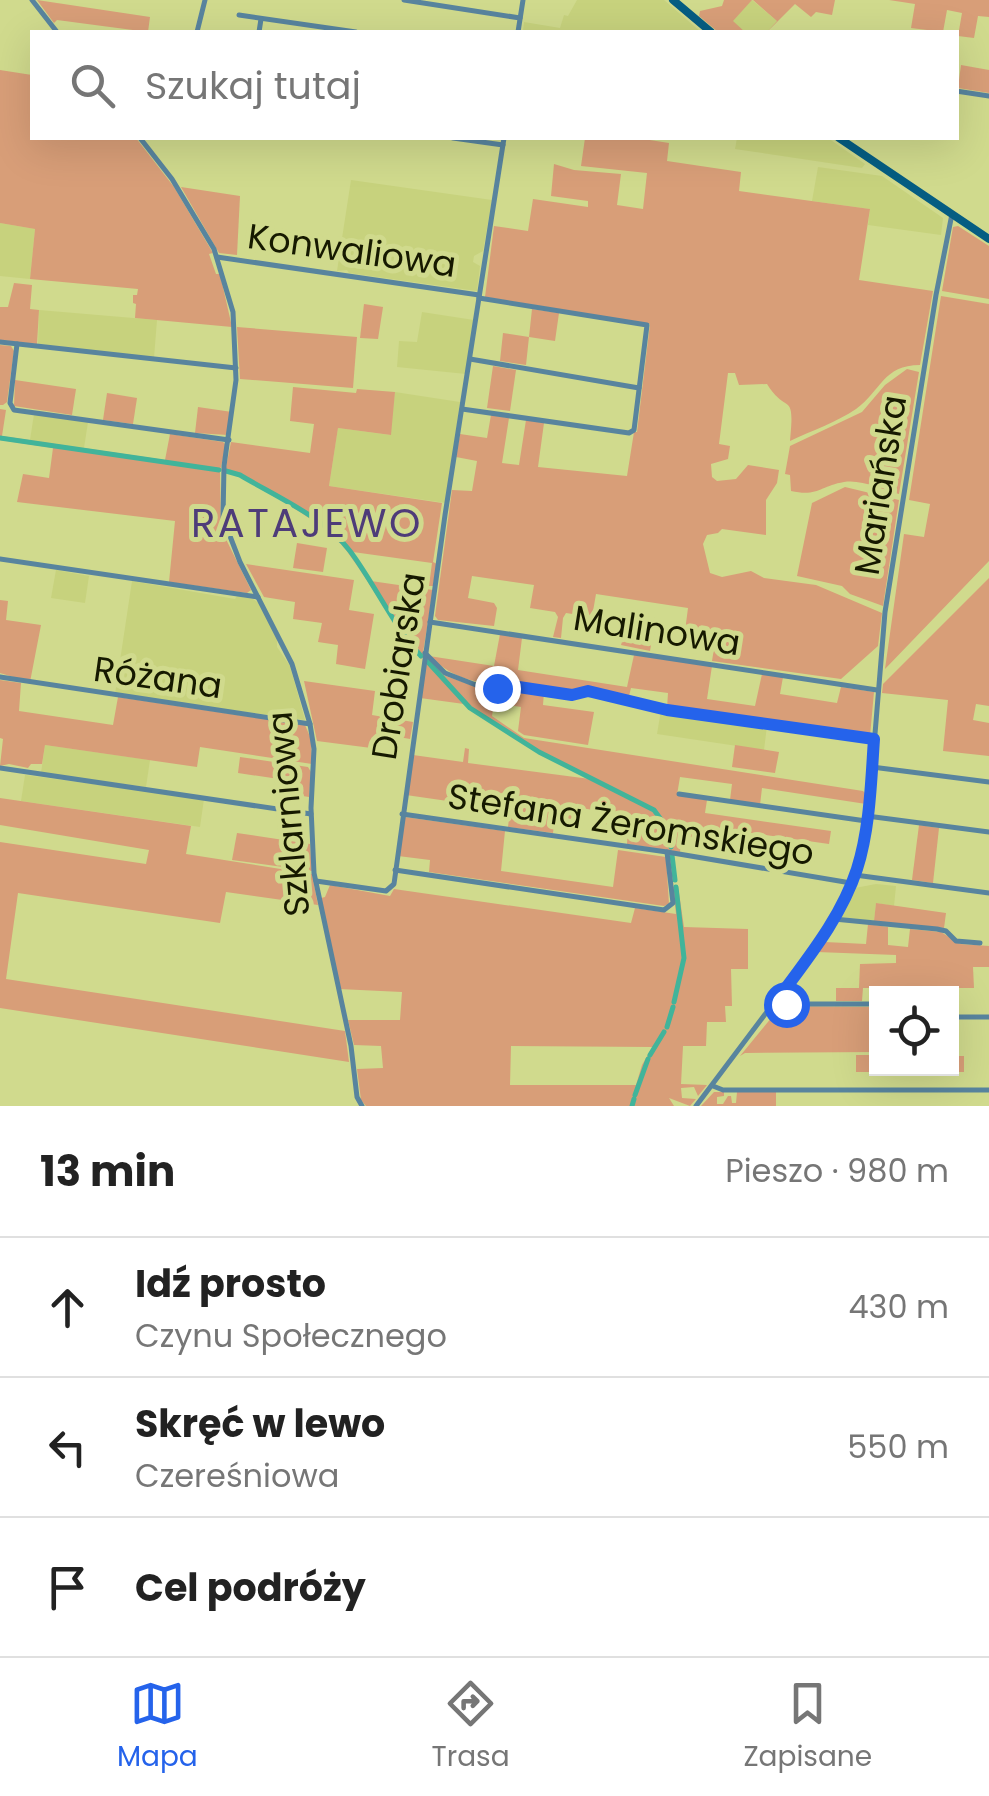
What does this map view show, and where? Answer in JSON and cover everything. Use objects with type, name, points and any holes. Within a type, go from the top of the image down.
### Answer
[{"type":"main road","points":[[673,0],[708,30]]},
{"type":"main road","points":[[842,140],[989,239]]},
{"type":"street","points":[[32,0],[55,30]]},
{"type":"street","points":[[198,30],[205,0]]},
{"type":"street","points":[[404,0],[520,18]]},
{"type":"street","points":[[518,30],[522,0]]},
{"type":"street","points":[[239,15],[341,30]]},
{"type":"street","points":[[259,30],[261,19]]},
{"type":"street","points":[[959,91],[989,96]]},
{"type":"street","name":"Szklarniowa","points":[[141,140],[193,212],[217,257],[233,312],[236,368],[223,481],[223,518],[228,536],[292,664],[310,724],[314,749],[315,881],[362,1106]]},
{"type":"street","name":"Drobiarska","points":[[395,870],[503,141]]},
{"type":"street","name":"Mariańska","points":[[696,1106],[834,919],[854,875],[866,818],[885,612],[938,278],[952,214]]},
{"type":"street","name":"Konwaliowa","points":[[217,257],[646,325],[639,388]]},
{"type":"street","points":[[0,342],[236,368]]},
{"type":"street","points":[[17,344],[10,403],[14,410],[230,440]]},
{"type":"street","points":[[462,409],[629,433],[634,430],[639,388],[470,359]]},
{"type":"street","points":[[0,559],[258,598]]},
{"type":"street","name":"Malinowa","points":[[430,622],[877,690]]},
{"type":"street","points":[[425,653],[444,673],[476,685],[572,695],[588,691],[667,710],[874,739]]},
{"type":"street","name":"Różana","points":[[0,677],[310,724]]},
{"type":"street","points":[[872,766],[989,782]]},
{"type":"street","points":[[0,768],[312,814]]},
{"type":"street","points":[[678,794],[989,832]]},
{"type":"street","name":"Stefana Żeromskiego","points":[[402,814],[851,883]]},
{"type":"street","points":[[315,881],[389,890],[395,870],[664,910],[673,903],[667,852]]},
{"type":"street","name":"Stefana Żeromskiego","points":[[854,875],[989,893]]},
{"type":"street","points":[[834,919],[937,929],[946,931],[956,941],[980,943]]},
{"type":"street","points":[[777,1000],[786,1004],[869,1004]]},
{"type":"street","points":[[959,1017],[989,1017]]},
{"type":"street","points":[[712,1085],[723,1090],[989,1090]]},
{"type":"shaded area","points":[[37,0],[150,17],[148,30],[57,20],[54,23]]},
{"type":"shaded area","points":[[577,0],[664,0],[699,30],[523,30],[524,22],[560,28],[564,15],[568,16]]},
{"type":"shaded area","points":[[724,0],[752,0],[733,21],[743,30],[716,30],[699,16],[700,11],[722,6]]},
{"type":"shaded area","points":[[752,0],[777,21],[769,30],[743,30],[732,21]]},
{"type":"shaded area","points":[[753,0],[835,0],[832,15],[816,12],[811,17],[795,4],[769,30],[777,21]]},
{"type":"shaded area","points":[[889,0],[989,0],[989,17],[978,16],[974,38],[959,36],[962,13],[947,10],[943,30],[911,28],[915,4]]},
{"type":"shaded area","points":[[961,65],[989,70],[989,93],[959,88]]},
{"type":"shaded area","points":[[0,70],[30,75],[30,140],[138,140],[174,187],[213,253],[209,254],[216,274],[220,274],[232,327],[135,318],[133,295],[137,295],[138,289],[30,279],[35,229],[0,223]]},
{"type":"shaded area","points":[[585,140],[650,140],[669,143],[667,161],[741,172],[739,191],[870,209],[859,280],[933,291],[920,365],[898,369],[856,409],[790,441],[788,405],[767,384],[739,385],[735,373],[728,373],[719,444],[730,446],[728,459],[711,464],[712,477],[717,481],[736,479],[748,465],[779,470],[777,483],[766,500],[766,535],[722,529],[707,535],[703,544],[710,573],[722,577],[751,571],[764,578],[816,585],[882,613],[878,646],[841,679],[712,661],[716,636],[685,631],[688,608],[596,594],[592,617],[566,613],[561,638],[553,637],[558,617],[555,612],[530,608],[534,585],[472,576],[468,598],[494,603],[494,626],[438,620],[435,616],[452,490],[472,491],[477,461],[456,457],[460,434],[487,438],[491,415],[509,418],[502,463],[519,465],[526,420],[544,423],[538,467],[627,476],[637,432],[650,324],[485,297],[494,226],[528,231],[533,199],[588,207],[588,201],[551,196],[554,164],[621,174],[617,205],[643,209],[647,173],[581,166]]},
{"type":"shaded area","points":[[737,140],[831,140],[865,164],[862,168],[735,149]]},
{"type":"shaded area","points":[[818,167],[882,176],[943,218],[941,235],[868,225],[870,209],[812,201]]},
{"type":"shaded area","points":[[351,180],[492,200],[483,251],[474,256],[473,262],[480,266],[477,291],[337,271]]},
{"type":"shaded area","points":[[181,187],[240,196],[237,255],[219,253]]},
{"type":"shaded area","points":[[0,223],[35,229],[30,279],[0,276]]},
{"type":"shaded area","points":[[958,226],[989,246],[989,299],[942,291],[953,227]]},
{"type":"shaded area","points":[[14,283],[32,285],[30,309],[39,310],[37,344],[0,340],[0,307],[8,307]]},
{"type":"shaded area","points":[[941,296],[989,304],[989,561],[885,669],[904,534],[924,537],[930,504],[909,500]]},
{"type":"shaded area","points":[[364,304],[383,307],[378,339],[360,338]]},
{"type":"shaded area","points":[[532,309],[559,313],[555,341],[529,337]]},
{"type":"shaded area","points":[[39,310],[157,320],[154,358],[38,344]]},
{"type":"shaded area","points":[[422,312],[474,320],[466,374],[397,367],[399,341],[417,342]]},
{"type":"shaded area","points":[[237,327],[357,337],[353,388],[240,379]]},
{"type":"shaded area","points":[[503,333],[529,337],[526,365],[500,361]]},
{"type":"shaded area","points":[[0,345],[11,346],[14,351],[7,402],[3,405],[0,405]]},
{"type":"shaded area","points":[[493,366],[516,370],[510,411],[487,408]]},
{"type":"shaded area","points":[[907,369],[919,372],[899,494],[851,481],[813,492],[791,491],[790,475],[785,474],[790,446],[862,412],[885,385]]},
{"type":"shaded area","points":[[15,380],[76,389],[72,415],[14,406]]},
{"type":"shaded area","points":[[293,387],[395,392],[391,435],[338,428],[329,486],[442,503],[433,586],[429,586],[432,563],[353,552],[371,581],[433,590],[422,659],[336,539],[294,509],[236,474],[225,472],[231,442],[310,453],[314,424],[290,421]]},
{"type":"shaded area","points":[[395,392],[460,402],[446,503],[329,486],[338,428],[390,435]]},
{"type":"shaded area","points":[[107,393],[137,398],[133,424],[103,420]]},
{"type":"shaded area","points":[[198,407],[232,412],[228,435],[195,433]]},
{"type":"shaded area","points":[[0,409],[6,410],[2,436],[165,460],[170,434],[223,442],[226,445],[220,471],[221,529],[251,590],[247,593],[169,582],[175,521],[17,502],[23,474],[49,478],[53,448],[0,440]]},
{"type":"shaded area","points":[[34,414],[88,422],[84,448],[30,440]]},
{"type":"shaded area","points":[[845,487],[899,500],[883,606],[850,594],[842,586],[797,576],[812,503]]},
{"type":"shaded area","points":[[297,543],[327,548],[323,572],[293,568]]},
{"type":"shaded area","points":[[246,564],[354,580],[349,610],[374,614],[365,669],[336,664],[338,645],[318,642],[322,623],[293,619],[295,602],[264,597]]},
{"type":"shaded area","points":[[56,570],[89,576],[85,603],[51,598]]},
{"type":"shaded area","points":[[989,578],[989,706],[976,704],[973,720],[989,723],[989,756],[943,751],[948,700],[882,693],[883,684]]},
{"type":"shaded area","points":[[132,581],[235,599],[237,596],[259,603],[277,639],[277,647],[290,666],[305,720],[115,694]]},
{"type":"shaded area","points":[[0,600],[8,601],[6,620],[41,625],[30,682],[0,673]]},
{"type":"shaded area","points":[[628,622],[654,627],[650,651],[621,645]]},
{"type":"shaded area","points":[[500,634],[522,638],[518,670],[627,687],[634,655],[712,666],[707,699],[755,706],[762,674],[783,677],[780,694],[837,703],[841,687],[874,692],[870,736],[667,708],[668,693],[631,688],[628,700],[603,690],[566,692],[476,681],[453,674],[429,656],[494,666]]},
{"type":"shaded area","points":[[426,657],[443,675],[471,685],[544,692],[543,705],[594,712],[588,745],[524,735],[518,731],[521,707],[494,703],[492,716],[524,738],[863,791],[866,804],[762,788],[760,805],[730,800],[732,784],[680,777],[677,795],[707,800],[705,813],[831,831],[829,844],[717,828],[714,840],[682,836],[680,852],[627,844],[628,828],[605,824],[606,812],[581,808],[580,820],[555,817],[553,833],[508,827],[510,810],[406,795],[413,755],[463,762],[465,748],[469,749],[468,763],[590,779],[538,752],[464,704],[420,698]]},
{"type":"shaded area","points":[[0,680],[21,683],[19,711],[113,725],[118,697],[305,725],[311,739],[312,764],[200,747],[197,767],[45,745],[42,764],[31,764],[28,768],[0,766]]},
{"type":"shaded area","points":[[304,681],[375,691],[372,715],[413,722],[410,739],[382,734],[379,749],[317,741]]},
{"type":"shaded area","points":[[661,710],[767,726],[764,750],[657,734]]},
{"type":"shaded area","points":[[45,745],[150,760],[146,787],[41,773]]},
{"type":"shaded area","points":[[735,745],[779,752],[775,773],[732,767]]},
{"type":"shaded area","points":[[240,757],[308,767],[309,797],[278,792],[279,779],[238,773]]},
{"type":"shaded area","points":[[25,775],[204,799],[200,827],[21,801]]},
{"type":"shaded area","points":[[0,798],[191,826],[186,854],[312,874],[318,905],[226,892],[220,923],[18,893],[6,979],[345,1031],[349,1062],[0,1008],[0,842],[146,864],[149,850],[0,825]]},
{"type":"shaded area","points":[[405,817],[505,831],[501,871],[613,887],[618,850],[666,857],[669,904],[429,872],[430,860],[398,856]]},
{"type":"shaded area","points":[[919,825],[939,828],[933,883],[912,880]]},
{"type":"shaded area","points":[[237,833],[310,844],[312,871],[232,860]]},
{"type":"shaded area","points":[[330,885],[390,896],[394,889],[631,923],[635,908],[676,914],[673,887],[678,886],[684,927],[748,929],[748,969],[731,969],[732,1006],[725,1006],[726,1022],[707,1022],[706,1046],[683,1046],[681,1084],[707,1085],[698,1096],[694,1087],[681,1088],[682,1098],[696,1099],[690,1106],[669,1098],[674,1106],[366,1106],[361,1100],[357,1069],[383,1068],[381,1046],[354,1045],[348,1020],[400,1020],[402,992],[339,989],[321,898]],"holes":[[[511,1046],[652,1047],[636,1085],[510,1085]]]},
{"type":"shaded area","points":[[896,886],[894,906],[876,903],[874,921],[840,917],[855,888]]},
{"type":"shaded area","points":[[876,903],[946,913],[944,928],[874,921]]},
{"type":"shaded area","points":[[868,924],[888,927],[888,945],[908,947],[910,929],[941,932],[960,944],[989,946],[989,967],[973,967],[974,988],[869,986],[863,988],[862,1001],[836,1001],[836,988],[859,988],[860,964],[896,963],[896,955],[817,952],[825,942],[866,944]]},
{"type":"shaded area","points":[[781,1006],[869,1007],[869,1052],[740,1056]]},
{"type":"shaded area","points":[[856,1055],[869,1055],[869,1072],[856,1072]]},
{"type":"shaded area","points":[[959,1056],[964,1056],[964,1072],[959,1072]]},
{"type":"shaded area","points":[[714,1092],[724,1092],[724,1096],[717,1097],[717,1104],[723,1104],[728,1096],[736,1103],[737,1092],[776,1092],[776,1106],[701,1106]]},
{"type":"waterway","points":[[0,438],[219,470]]},
{"type":"waterway","points":[[226,471],[298,508],[339,539],[421,656]]},
{"type":"waterway","points":[[427,661],[470,708],[539,752],[654,810],[668,829],[671,847]]},
{"type":"waterway","points":[[672,855],[675,880]]},
{"type":"waterway","points":[[674,1002],[684,958],[676,887]]},
{"type":"waterway","points":[[667,1027],[673,1007]]},
{"type":"waterway","points":[[650,1055],[664,1032]]},
{"type":"waterway","points":[[635,1095],[648,1059]]},
{"type":"waterway","points":[[632,1106],[634,1099]]},
{"type":"district","name":"RATAJEWO","points":[[307,523]]},
{"type":"route","points":[[497,688],[512,686],[572,695],[588,691],[667,710],[874,739],[856,872],[828,930],[777,1000],[786,1004]]}]
